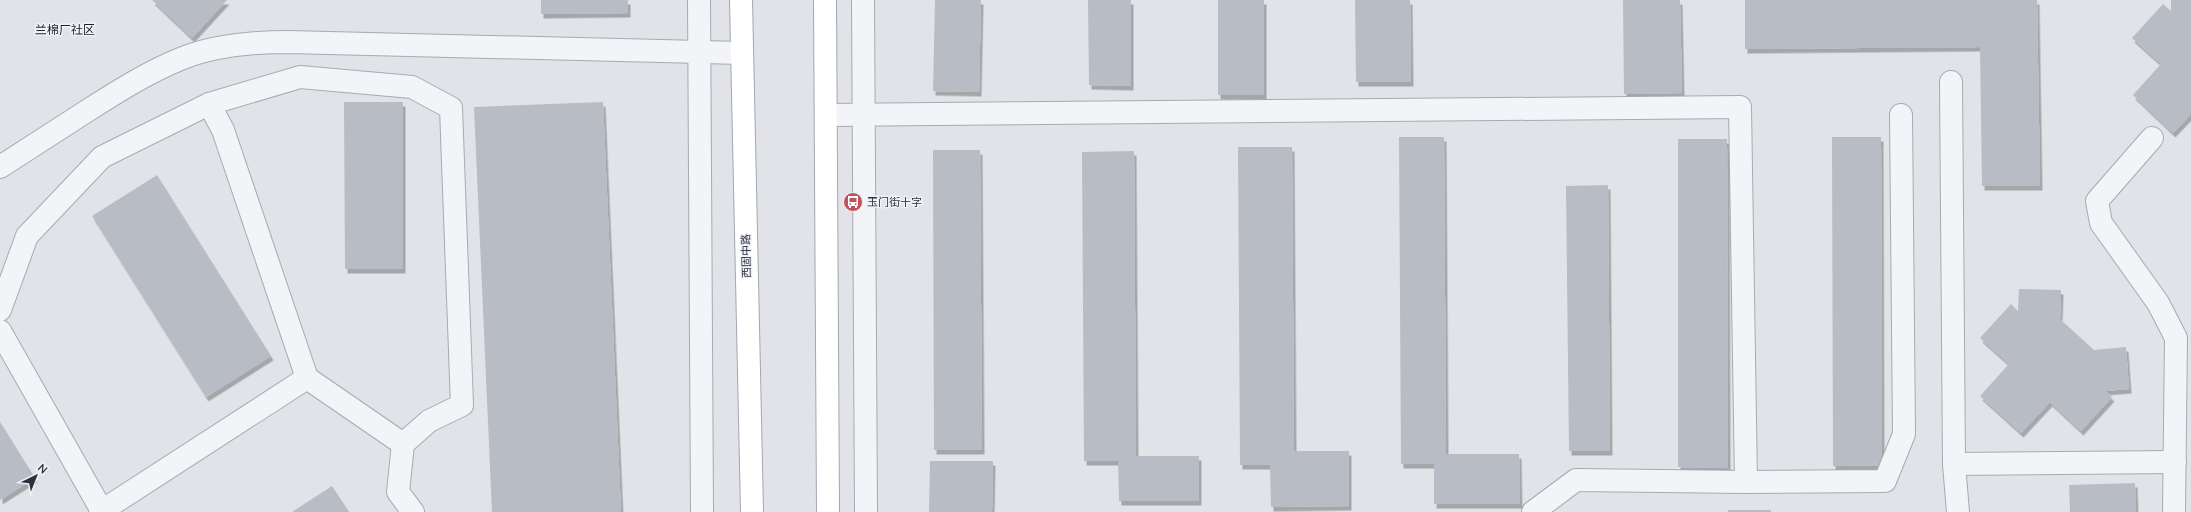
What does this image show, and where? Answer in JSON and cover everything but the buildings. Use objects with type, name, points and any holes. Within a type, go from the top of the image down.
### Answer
[{"type":"main road","name":"西固中路","points":[[741,0],[752,512]]},
{"type":"main road","points":[[825,0],[828,512]]},
{"type":"street","points":[[699,0],[702,512]]},
{"type":"street","points":[[863,0],[866,512]]},
{"type":"street","points":[[0,167],[128,85],[155,70],[184,57],[220,48],[263,42],[288,42],[742,53]]},
{"type":"street","points":[[0,310],[27,236],[102,157],[209,104],[300,77],[412,88],[450,108],[462,405],[429,421],[403,444],[398,492],[413,512]]},
{"type":"street","points":[[1951,82],[1954,464],[1958,512]]},
{"type":"street","points":[[209,104],[223,130],[307,378],[403,444]]},
{"type":"street","points":[[826,115],[1740,106],[1746,482]]},
{"type":"street","points":[[1533,512],[1576,480],[1746,482],[1885,481],[1904,434],[1901,115]]},
{"type":"street","points":[[2152,138],[2097,201],[2101,223],[2158,303],[2176,338],[2174,512]]},
{"type":"street","points":[[0,331],[101,512],[307,378]]},
{"type":"street","points":[[1954,464],[2175,462]]},
{"type":"place","name":"玉门街十字","points":[[853,202]]},
{"type":"district","name":"兰棉厂社区","points":[[65,30]]}]
